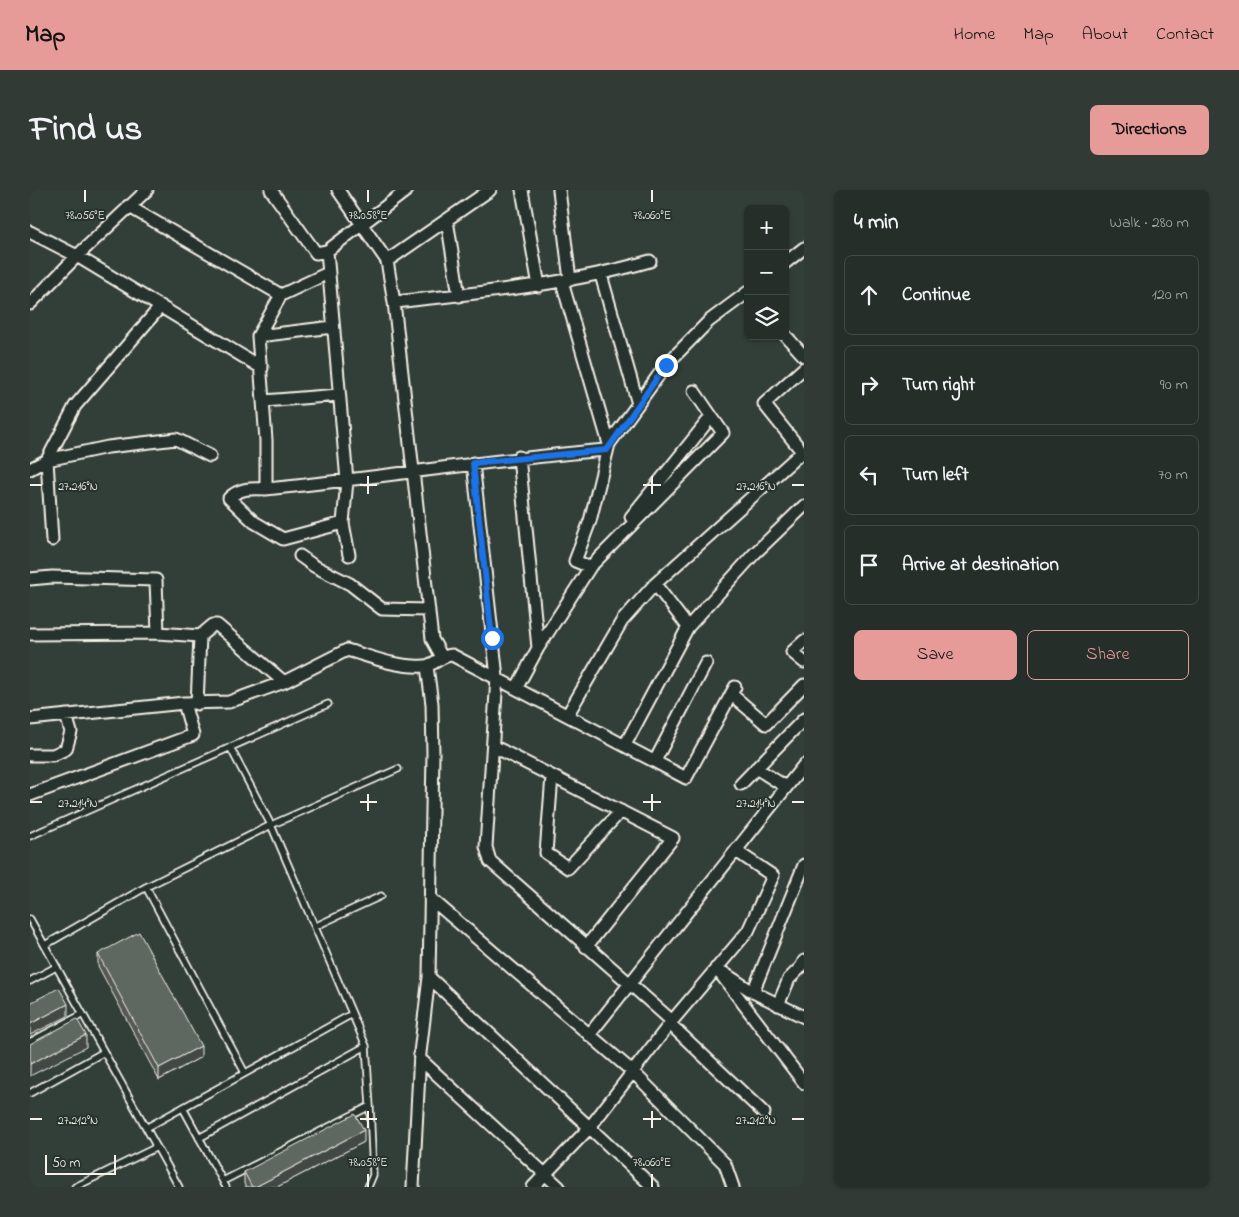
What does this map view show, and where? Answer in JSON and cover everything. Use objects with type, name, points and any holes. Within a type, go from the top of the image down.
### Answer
[{"type":"street","points":[[30,304],[128,206],[147,190]]},
{"type":"street","points":[[270,190],[316,253],[327,251],[407,190]]},
{"type":"street","points":[[338,190],[387,261],[394,302],[432,639],[442,657]]},
{"type":"street","points":[[387,261],[490,190]]},
{"type":"street","points":[[522,190],[539,286]]},
{"type":"street","points":[[559,190],[566,281],[608,447]]},
{"type":"street","points":[[128,206],[281,296]]},
{"type":"street","points":[[446,220],[459,296]]},
{"type":"street","points":[[30,232],[77,256],[262,368]]},
{"type":"street","points":[[789,260],[804,248]]},
{"type":"street","points":[[327,251],[347,481],[343,523],[349,555]]},
{"type":"street","points":[[394,302],[539,286],[602,275],[650,261]]},
{"type":"street","points":[[266,489],[264,401],[258,336],[281,296],[328,273]]},
{"type":"street","points":[[602,275],[638,404]]},
{"type":"street","points":[[591,566],[575,561],[590,521],[608,447],[666,365],[709,321],[744,295]]},
{"type":"street","points":[[52,540],[47,460],[75,406],[161,306]]},
{"type":"street","points":[[258,336],[333,327]]},
{"type":"street","points":[[789,339],[804,356]]},
{"type":"street","points":[[568,714],[622,621],[655,584],[803,453],[764,404],[804,368]]},
{"type":"street","points":[[591,566],[723,433],[694,391]]},
{"type":"street","points":[[264,401],[339,395]]},
{"type":"street","points":[[517,687],[538,648],[591,566],[712,417]]},
{"type":"street","points":[[30,469],[47,460],[108,447],[176,439],[210,456]]},
{"type":"street","points":[[343,523],[283,539],[254,522],[228,498],[235,492],[250,488],[266,489],[347,481],[519,457],[608,447]]},
{"type":"street","points":[[519,457],[538,648]]},
{"type":"street","points":[[473,463],[497,677],[486,847],[490,861],[630,984],[764,1112]]},
{"type":"street","points":[[625,745],[688,627],[754,554],[804,506]]},
{"type":"street","points":[[300,556],[314,566],[350,584],[382,609],[429,610]]},
{"type":"street","points":[[30,579],[52,577],[156,580],[158,634]]},
{"type":"street","points":[[655,584],[688,627]]},
{"type":"street","points":[[197,704],[200,636],[212,625],[217,625],[284,682]]},
{"type":"street","points":[[30,634],[158,634],[200,636]]},
{"type":"street","points":[[804,641],[792,652],[804,662]]},
{"type":"street","points":[[30,720],[184,703],[229,702],[284,682],[348,650],[408,666],[427,666],[442,657],[452,655],[517,687],[686,778],[733,690],[766,724],[804,685]]},
{"type":"street","points":[[655,761],[706,663]]},
{"type":"street","points":[[413,1187],[420,1060],[429,977],[432,704],[427,666]]},
{"type":"street","points":[[30,795],[193,735],[184,703]]},
{"type":"street","points":[[30,755],[53,755],[66,749],[72,732],[66,715]]},
{"type":"street","points":[[741,784],[804,719]]},
{"type":"street","points":[[493,746],[673,838],[586,947]]},
{"type":"street","points":[[45,755],[50,767]]},
{"type":"street","points":[[589,1035],[804,765]]},
{"type":"street","points":[[756,768],[786,787]]},
{"type":"street","points":[[552,776],[546,853],[568,868],[621,811]]},
{"type":"street","points":[[533,1187],[590,1127],[671,1022],[748,931],[773,876],[736,851]]},
{"type":"street","points":[[753,992],[804,865]]},
{"type":"street","points":[[430,898],[633,1072],[725,1164],[733,1187]]},
{"type":"street","points":[[778,1005],[788,979],[801,967],[804,961]]},
{"type":"street","points":[[716,968],[753,992],[804,1017]]},
{"type":"street","points":[[716,968],[804,1083]]},
{"type":"street","points":[[429,977],[653,1187]]},
{"type":"street","points":[[420,1060],[559,1187]]},
{"type":"lane","points":[[30,836],[328,704]]},
{"type":"lane","points":[[230,748],[271,825],[366,1046],[373,1175],[368,1187]]},
{"type":"lane","points":[[45,944],[146,887],[271,825],[398,769]]},
{"type":"lane","points":[[146,887],[244,1073]]},
{"type":"lane","points":[[316,926],[381,896]]},
{"type":"lane","points":[[30,918],[179,1187]]},
{"type":"lane","points":[[30,981],[56,967]]},
{"type":"lane","points":[[30,1042],[83,1014]]},
{"type":"lane","points":[[146,1128],[352,1014]]},
{"type":"lane","points":[[200,1138],[366,1046]]},
{"type":"lane","points":[[30,1093],[104,1052]]},
{"type":"lane","points":[[223,1181],[370,1106]]},
{"type":"lane","points":[[183,1108],[226,1187]]},
{"type":"lane","points":[[75,1187],[156,1147]]},
{"type":"building","points":[[139,932],[201,1046],[159,1068],[98,954]]},
{"type":"building","points":[[59,988],[68,1004],[30,1024],[30,1003]]},
{"type":"building","points":[[77,1019],[86,1035],[30,1064],[30,1044]]},
{"type":"building","points":[[355,1114],[364,1130],[252,1187],[244,1172]]},
{"type":"route","points":[[492,638],[473,463],[519,457],[607,450],[609,444],[666,365]]}]
